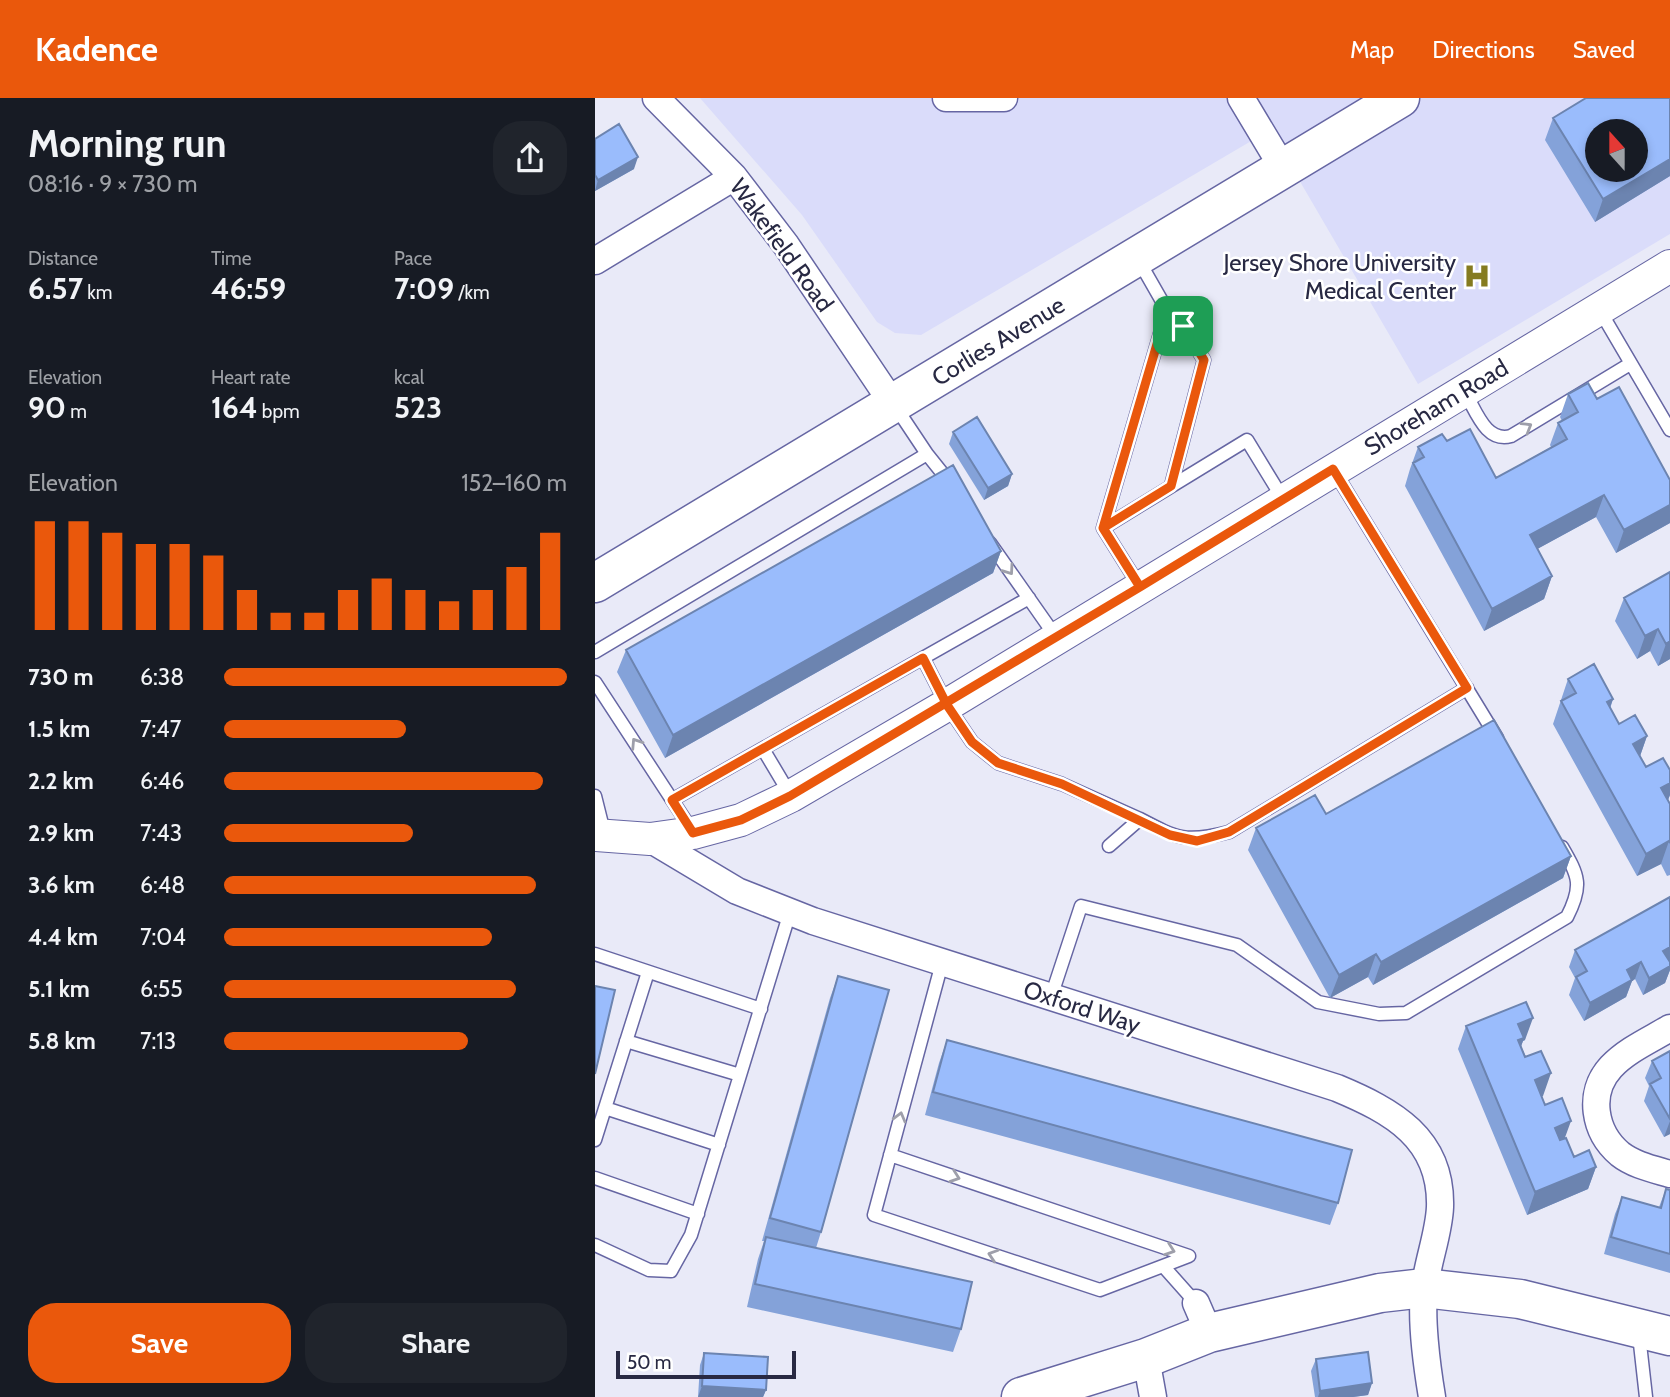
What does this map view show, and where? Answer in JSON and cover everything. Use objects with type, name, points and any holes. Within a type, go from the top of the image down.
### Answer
[{"type":"main road","name":"Corlies Avenue","points":[[595,583],[1401,98]]},
{"type":"main road","points":[[1021,1397],[1146,1358],[1202,1318],[1380,1293],[1424,1289],[1507,1297],[1654,1331]]},
{"type":"street","name":"Wakefield Road","points":[[656,98],[734,177],[786,245],[893,404]]},
{"type":"street","points":[[946,98],[1004,98]]},
{"type":"street","points":[[1241,98],[1283,168]]},
{"type":"street","points":[[595,261],[734,177]]},
{"type":"street","name":"Shoreham Road","points":[[650,839],[693,833],[741,820],[790,796],[947,705],[1599,309],[1665,274]]},
{"type":"street","name":"Oxford Way","points":[[598,835],[650,839],[737,891],[790,912],[1337,1088],[1384,1108],[1414,1132],[1428,1153],[1436,1173],[1440,1208],[1424,1289],[1432,1397]]},
{"type":"street","points":[[1670,1028],[1622,1057],[1609,1069],[1598,1087],[1595,1104],[1599,1124],[1620,1154],[1637,1164],[1670,1174]]},
{"type":"street","points":[[1146,1358],[1153,1397]]},
{"type":"lane","points":[[1137,258],[1167,310],[1183,326],[1204,360],[1171,486]]},
{"type":"lane","points":[[1599,309],[1670,430]]},
{"type":"lane","points":[[1140,587],[1103,528],[1167,310]]},
{"type":"lane","points":[[1464,390],[1491,435],[1499,439],[1511,436],[1630,365]]},
{"type":"lane","points":[[893,404],[958,496]]},
{"type":"lane","points":[[1103,528],[1247,440],[1283,499]]},
{"type":"lane","points":[[595,652],[927,454]]},
{"type":"lane","points":[[1333,469],[1506,753]]},
{"type":"lane","points":[[981,529],[1058,638]]},
{"type":"lane","points":[[672,800],[1029,598]]},
{"type":"lane","points":[[923,658],[947,705],[972,742],[998,763],[1062,784],[1170,835],[1197,841],[1229,832],[1467,688]]},
{"type":"lane","points":[[595,682],[693,833]]},
{"type":"lane","points":[[764,749],[790,796]]},
{"type":"lane","points":[[595,796],[603,828],[598,835]]},
{"type":"lane","points":[[1109,846],[1140,819]]},
{"type":"lane","points":[[1051,997],[1081,906],[1237,944],[1318,1002],[1379,1014],[1406,1013],[1567,917],[1576,900],[1579,883],[1573,866],[1553,832]]},
{"type":"lane","points":[[595,1245],[649,1270],[663,1273],[671,1270],[678,1259],[691,1235],[790,912]]},
{"type":"lane","points":[[595,954],[761,1009]]},
{"type":"lane","points":[[890,1155],[1189,1256],[1100,1290],[874,1215],[890,1155],[942,963]]},
{"type":"lane","points":[[595,1140],[648,972]]},
{"type":"lane","points":[[626,1041],[740,1075]]},
{"type":"lane","points":[[605,1108],[719,1145]]},
{"type":"lane","points":[[595,1178],[698,1213]]},
{"type":"lane","points":[[1164,1267],[1202,1318]]},
{"type":"lane","points":[[1646,1397],[1654,1331]]},
{"type":"shaded area","name":"Jersey Shore University Medical Center","points":[[700,98],[1670,98],[1670,234],[1418,384],[1270,130],[921,335],[895,333],[877,322],[802,215]]},
{"type":"building","points":[[1586,98],[1670,98],[1670,159],[1649,172],[1649,119],[1585,119],[1585,170],[1553,118]]},
{"type":"building","points":[[619,124],[638,157],[598,180],[595,175],[595,139]]},
{"type":"building","points":[[1593,182],[1631,182],[1603,199]]},
{"type":"building","points":[[1588,383],[1597,399],[1619,387],[1670,480],[1670,505],[1624,530],[1604,495],[1530,535],[1552,576],[1492,609],[1413,463],[1424,457],[1418,447],[1442,434],[1447,441],[1470,429],[1496,478],[1567,439],[1558,423],[1578,412],[1568,394]]},
{"type":"building","points":[[977,417],[1012,474],[988,488],[953,432]]},
{"type":"building","points":[[953,465],[1001,551],[673,735],[626,650]]},
{"type":"building","points":[[1670,572],[1670,641],[1666,644],[1658,629],[1645,636],[1624,598]]},
{"type":"building","points":[[1594,664],[1613,699],[1607,702],[1619,724],[1635,715],[1647,736],[1633,744],[1646,767],[1663,758],[1670,770],[1670,783],[1661,788],[1670,804],[1670,843],[1669,841],[1646,854],[1561,701],[1576,693],[1568,679]]},
{"type":"building","points":[[1494,720],[1571,856],[1381,962],[1376,954],[1339,975],[1256,828],[1315,795],[1326,814]]},
{"type":"building","points":[[1670,897],[1670,947],[1663,951],[1670,966],[1649,978],[1641,962],[1627,970],[1632,980],[1590,1003],[1576,977],[1587,971],[1575,950]]},
{"type":"building","points":[[838,976],[889,990],[821,1232],[770,1218]]},
{"type":"building","points":[[595,986],[615,990],[595,1074]]},
{"type":"building","points":[[1526,1002],[1533,1018],[1518,1024],[1524,1038],[1518,1040],[1525,1057],[1541,1051],[1551,1073],[1535,1080],[1545,1105],[1562,1098],[1571,1121],[1555,1128],[1560,1140],[1566,1138],[1574,1157],[1589,1150],[1596,1167],[1535,1192],[1466,1026]]},
{"type":"building","points":[[947,1040],[1352,1150],[1338,1203],[933,1092]]},
{"type":"building","points":[[1670,1051],[1670,1119],[1650,1084],[1661,1078],[1652,1061]]},
{"type":"building","points":[[1666,1189],[1670,1190],[1670,1254],[1611,1237],[1622,1197],[1661,1208]]},
{"type":"building","points":[[766,1237],[972,1282],[961,1329],[755,1284]]},
{"type":"building","points":[[1368,1352],[1372,1383],[1320,1391],[1316,1359]]},
{"type":"building","points":[[704,1353],[768,1357],[766,1390],[702,1386]]},
{"type":"place","name":"Jersey Shore University Medical Center","points":[[1477,276]]},
{"type":"route","points":[[1183,326],[1167,310],[1103,528],[1140,587],[1333,469],[1467,688],[1229,832],[1197,841],[1170,835],[1062,784],[998,763],[972,742],[947,705],[923,658],[672,800],[693,833],[741,820],[790,796],[855,760],[947,705],[1058,638],[1140,587],[1103,528],[1171,486],[1204,360],[1183,326]]}]
